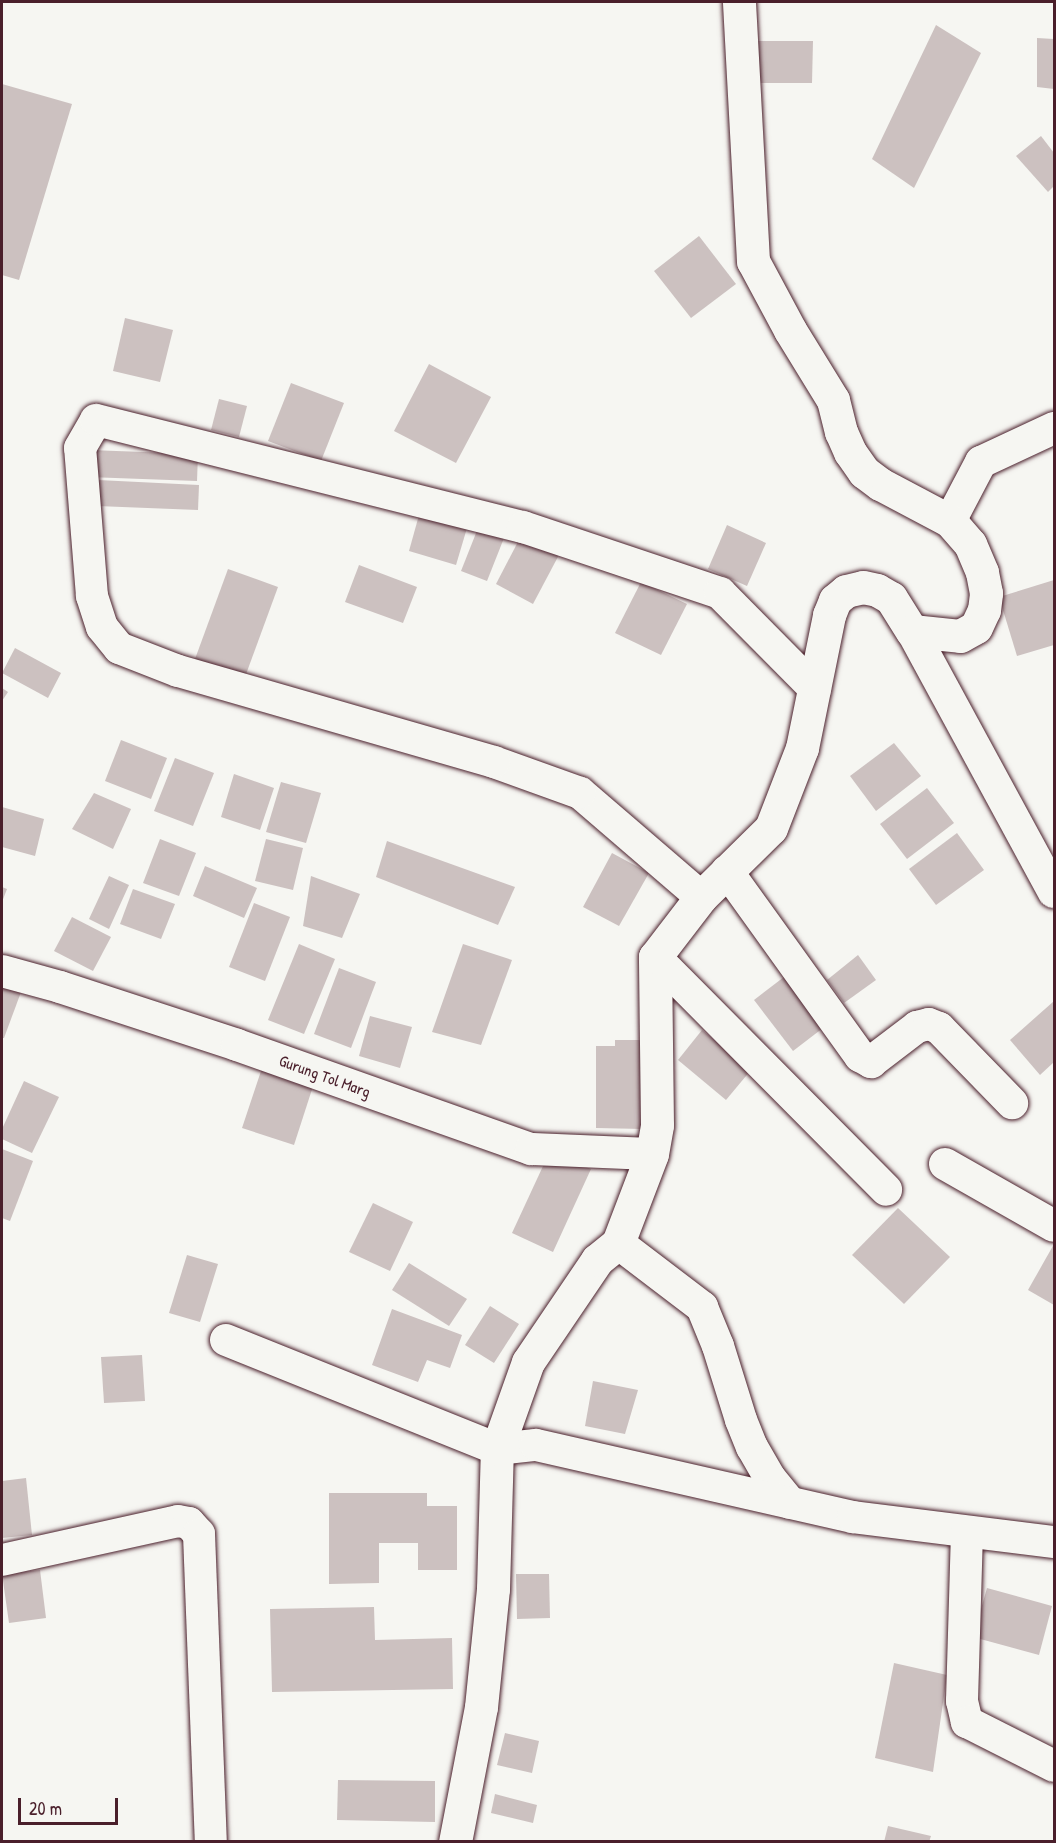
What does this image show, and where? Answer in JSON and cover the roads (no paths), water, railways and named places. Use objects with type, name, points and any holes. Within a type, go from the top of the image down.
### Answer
[{"type":"main road","points":[[455,1842],[481,1707],[493,1589],[497,1449],[528,1362],[597,1260],[618,1243],[652,1154],[657,1125],[655,957],[701,897],[771,828],[802,748],[829,615],[835,600],[846,591],[863,587],[891,598],[912,631],[960,636],[976,627],[984,610],[986,593],[982,572],[970,544],[950,521],[880,484],[864,472],[850,452],[841,432],[833,400],[790,330],[753,261],[739,2]]},
{"type":"street","points":[[701,897],[580,793],[494,762],[178,671],[119,648],[102,627],[92,596],[80,448],[96,420],[523,527],[720,593],[815,689]]},
{"type":"street","points":[[950,521],[981,462],[1054,428]]},
{"type":"street","points":[[912,631],[1054,892]]},
{"type":"street","points":[[727,871],[860,1056],[871,1062],[917,1027],[929,1024],[939,1028],[1012,1103]]},
{"type":"street","points":[[655,957],[886,1190]]},
{"type":"street","name":"Gurung Tol Marg","points":[[2,971],[60,987],[226,1041],[531,1149],[652,1154]]},
{"type":"street","points":[[945,1164],[1054,1226]]},
{"type":"street","points":[[618,1243],[702,1307],[718,1346],[741,1420],[752,1447],[770,1478],[790,1503]]},
{"type":"street","points":[[226,1340],[497,1449],[536,1445],[853,1517],[1054,1542]]},
{"type":"street","points":[[2,1560],[178,1521],[189,1523],[199,1534],[211,1842]]},
{"type":"street","points":[[967,1532],[962,1701],[967,1722],[1054,1766]]}]
